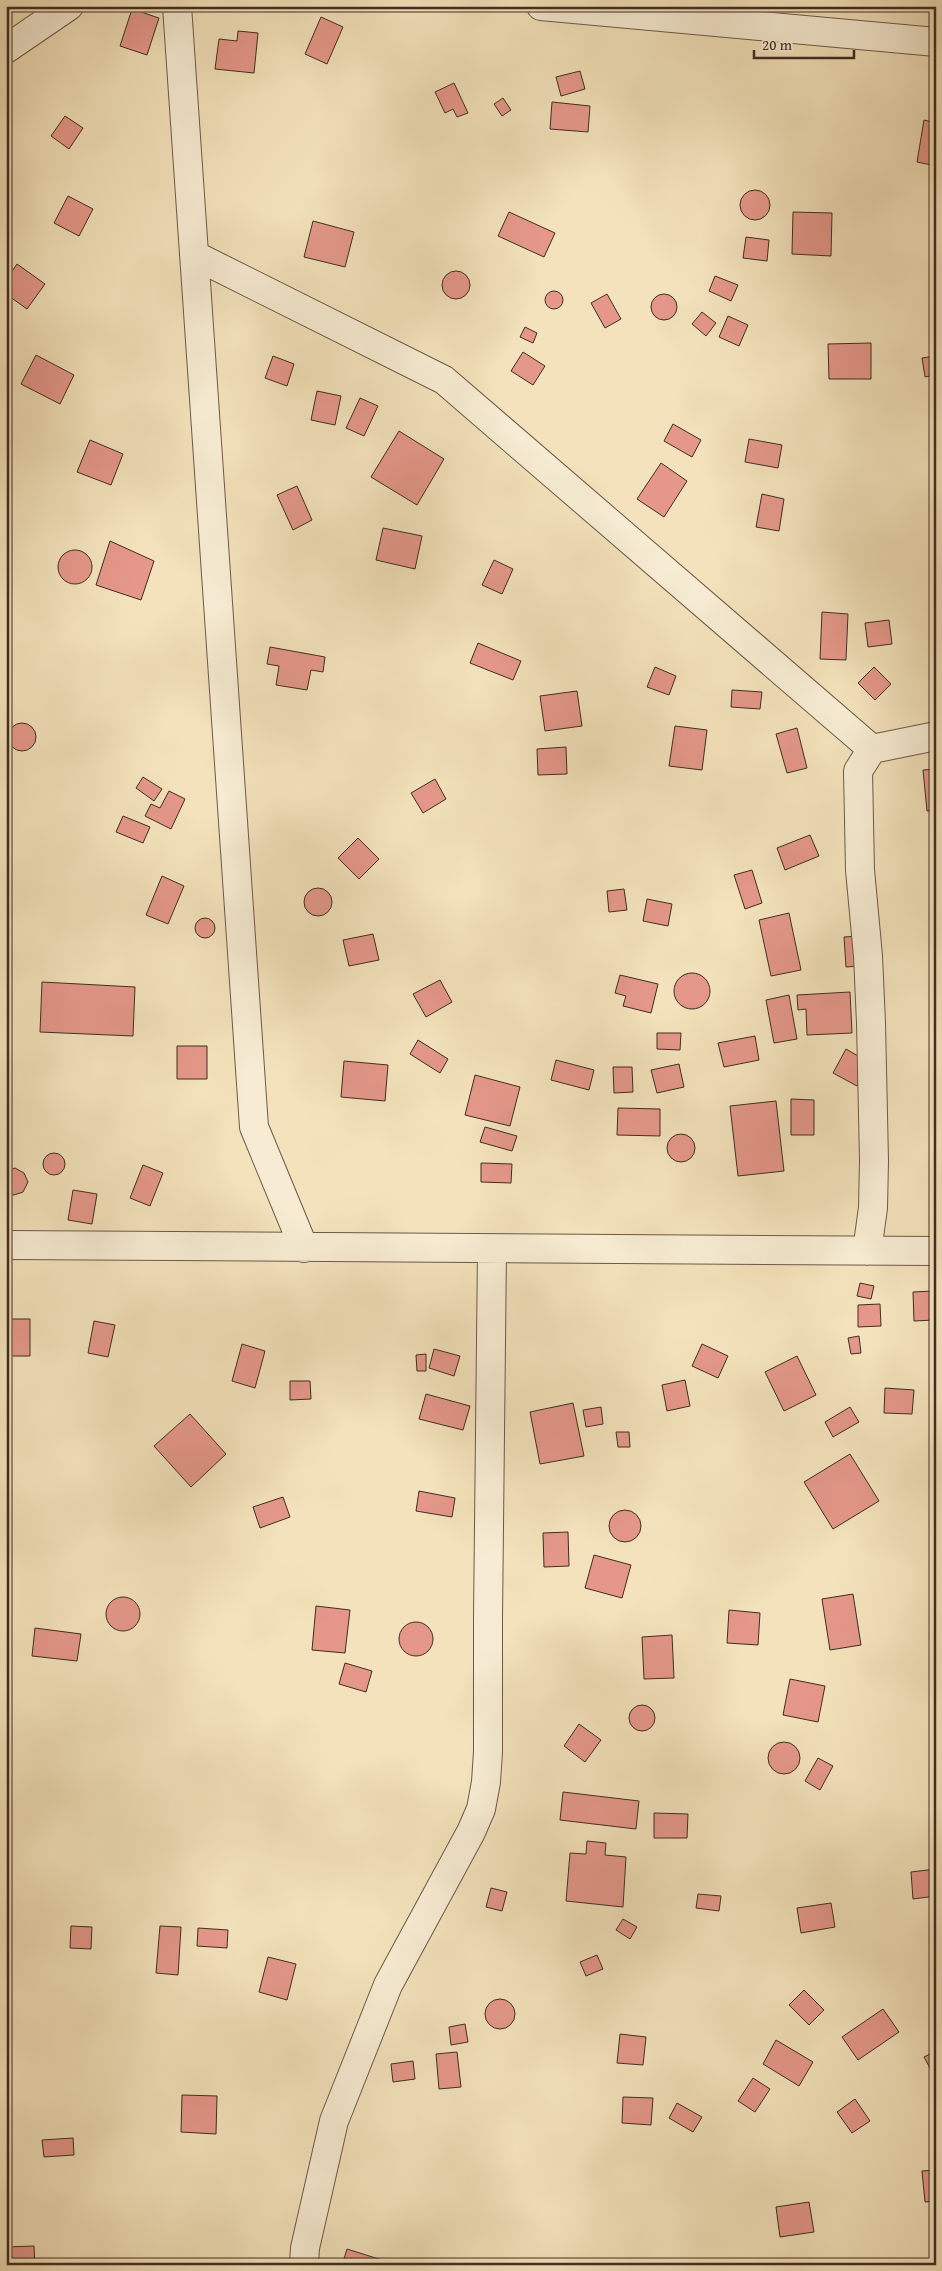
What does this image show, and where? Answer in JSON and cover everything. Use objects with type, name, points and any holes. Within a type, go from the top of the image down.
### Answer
[{"type":"street","points":[[6,49],[69,6]]},
{"type":"street","points":[[177,6],[254,1127],[304,1248]]},
{"type":"street","points":[[541,6],[936,42]]},
{"type":"street","points":[[194,255],[444,380],[872,749]]},
{"type":"street","points":[[867,1251],[873,1208],[874,1161],[870,1004],[860,870],[858,771],[872,749],[936,736]]},
{"type":"street","points":[[6,1245],[936,1251]]},
{"type":"street","points":[[304,2265],[307,2240],[334,2122],[388,1985],[471,1832],[481,1809],[485,1791],[488,1752],[492,1249]]},
{"type":"building","points":[[132,9],[159,18],[147,55],[120,46]]},
{"type":"building","points":[[321,17],[343,27],[327,64],[305,54]]},
{"type":"building","points":[[238,31],[258,33],[254,73],[215,69],[219,39],[237,41]]},
{"type":"building","points":[[580,71],[585,89],[561,96],[556,77]]},
{"type":"building","points":[[454,83],[468,113],[457,117],[453,109],[445,113],[435,92]]},
{"type":"building","points":[[503,98],[511,110],[502,116],[494,104]]},
{"type":"building","points":[[552,102],[590,106],[588,132],[550,129]]},
{"type":"building","points":[[65,116],[83,128],[69,149],[51,136]]},
{"type":"building","points":[[924,120],[936,123],[936,166],[917,162]]},
{"type":"building","points":[[755,190],[765,195],[770,205],[765,215],[755,220],[745,215],[740,205],[745,195]]},
{"type":"building","points":[[68,196],[93,209],[79,236],[54,223]]},
{"type":"building","points":[[509,212],[555,233],[544,257],[498,236]]},
{"type":"building","points":[[793,212],[832,213],[831,256],[792,254]]},
{"type":"building","points":[[313,221],[354,232],[345,267],[304,257]]},
{"type":"building","points":[[746,237],[769,240],[767,261],[743,258]]},
{"type":"building","points":[[17,264],[45,284],[27,309],[6,294],[6,280]]},
{"type":"building","points":[[456,271],[466,275],[470,285],[466,295],[456,299],[446,295],[442,285],[446,275]]},
{"type":"building","points":[[715,276],[738,285],[731,301],[709,291]]},
{"type":"building","points":[[550,291],[558,291],[563,296],[561,307],[550,309],[545,304],[545,296]]},
{"type":"building","points":[[607,294],[621,319],[605,328],[591,303]]},
{"type":"building","points":[[664,294],[673,298],[677,307],[673,316],[664,320],[655,316],[651,307],[655,298]]},
{"type":"building","points":[[702,312],[716,323],[706,336],[692,324]]},
{"type":"building","points":[[728,316],[748,325],[739,346],[719,337]]},
{"type":"building","points":[[525,327],[537,333],[533,343],[520,337]]},
{"type":"building","points":[[871,343],[871,379],[829,379],[828,344]]},
{"type":"building","points":[[523,352],[545,366],[533,385],[511,371]]},
{"type":"building","points":[[36,355],[74,375],[60,404],[21,384]]},
{"type":"building","points":[[273,356],[294,364],[287,386],[265,378]]},
{"type":"building","points":[[936,356],[936,375],[925,377],[922,358]]},
{"type":"building","points":[[317,391],[341,396],[335,425],[311,420]]},
{"type":"building","points":[[360,398],[378,406],[364,436],[346,428]]},
{"type":"building","points":[[673,424],[701,440],[692,457],[664,441]]},
{"type":"building","points":[[399,431],[444,459],[417,505],[371,477]]},
{"type":"building","points":[[6,437],[12,440],[6,451]]},
{"type":"building","points":[[749,439],[782,445],[778,468],[745,462]]},
{"type":"building","points":[[90,440],[123,454],[111,485],[77,472]]},
{"type":"building","points":[[661,463],[687,481],[664,517],[637,499]]},
{"type":"building","points":[[297,486],[312,520],[293,530],[277,495]]},
{"type":"building","points":[[762,494],[784,499],[779,531],[756,527]]},
{"type":"building","points":[[383,528],[422,536],[415,569],[376,560]]},
{"type":"building","points":[[110,541],[154,561],[141,600],[96,585]]},
{"type":"building","points":[[75,550],[87,555],[92,567],[87,579],[75,584],[63,579],[58,567],[63,555]]},
{"type":"building","points":[[494,560],[513,569],[502,594],[482,585]]},
{"type":"building","points":[[822,612],[848,614],[846,660],[820,659]]},
{"type":"building","points":[[889,620],[892,644],[868,647],[865,623]]},
{"type":"building","points":[[478,643],[521,661],[513,680],[470,663]]},
{"type":"building","points":[[270,647],[325,657],[323,672],[311,670],[307,690],[276,685],[279,666],[267,664]]},
{"type":"building","points":[[655,667],[676,676],[669,695],[647,687]]},
{"type":"building","points":[[874,667],[891,684],[875,700],[858,683]]},
{"type":"building","points":[[732,690],[762,692],[760,709],[731,707]]},
{"type":"building","points":[[577,691],[582,726],[545,731],[540,696]]},
{"type":"building","points":[[22,723],[32,727],[36,737],[32,747],[22,751],[12,747],[8,737],[12,727]]},
{"type":"building","points":[[675,726],[707,730],[702,770],[669,766]]},
{"type":"building","points":[[797,728],[807,768],[787,773],[776,734]]},
{"type":"building","points":[[566,747],[567,774],[538,775],[537,749]]},
{"type":"building","points":[[936,769],[936,810],[927,811],[923,770]]},
{"type":"building","points":[[143,777],[162,789],[154,801],[136,788]]},
{"type":"building","points":[[435,779],[446,799],[423,813],[411,793]]},
{"type":"building","points":[[169,791],[185,799],[171,829],[145,816],[151,804],[160,808]]},
{"type":"building","points":[[123,816],[150,827],[143,843],[116,832]]},
{"type":"building","points":[[810,835],[819,856],[785,870],[777,848]]},
{"type":"building","points":[[358,838],[379,859],[359,879],[338,858]]},
{"type":"building","points":[[752,870],[762,903],[745,909],[734,875]]},
{"type":"building","points":[[162,876],[184,886],[168,924],[146,915]]},
{"type":"building","points":[[318,888],[328,892],[332,902],[328,912],[318,916],[308,912],[304,902],[308,892]]},
{"type":"building","points":[[624,889],[627,910],[609,912],[607,891]]},
{"type":"building","points":[[647,899],[672,904],[668,926],[643,921]]},
{"type":"building","points":[[789,913],[801,970],[771,976],[759,920]]},
{"type":"building","points":[[201,918],[209,918],[215,924],[215,932],[209,938],[201,938],[195,932],[195,924]]},
{"type":"building","points":[[373,934],[379,960],[349,966],[343,940]]},
{"type":"building","points":[[859,936],[860,966],[846,967],[844,937]]},
{"type":"building","points":[[692,973],[704,979],[710,991],[704,1003],[692,1009],[680,1003],[674,991],[680,979]]},
{"type":"building","points":[[620,975],[658,984],[651,1013],[623,1006],[626,996],[615,993]]},
{"type":"building","points":[[440,980],[452,1002],[426,1017],[413,994]]},
{"type":"building","points":[[42,982],[135,987],[133,1036],[40,1032]]},
{"type":"building","points":[[850,992],[852,1033],[807,1035],[806,1009],[798,1010],[797,995]]},
{"type":"building","points":[[789,995],[797,1039],[774,1043],[766,1000]]},
{"type":"building","points":[[657,1033],[681,1033],[680,1050],[657,1049]]},
{"type":"building","points":[[755,1036],[759,1060],[724,1067],[718,1043]]},
{"type":"building","points":[[418,1040],[448,1059],[440,1073],[410,1054]]},
{"type":"building","points":[[177,1046],[207,1046],[207,1079],[177,1079]]},
{"type":"building","points":[[846,1049],[870,1063],[857,1086],[833,1073]]},
{"type":"building","points":[[556,1060],[594,1070],[589,1090],[551,1080]]},
{"type":"building","points":[[344,1061],[388,1065],[385,1101],[341,1097]]},
{"type":"building","points":[[679,1064],[684,1087],[657,1093],[651,1070]]},
{"type":"building","points":[[613,1067],[632,1067],[633,1092],[614,1093]]},
{"type":"building","points":[[475,1075],[520,1087],[510,1126],[465,1115]]},
{"type":"building","points":[[791,1099],[814,1100],[814,1135],[791,1135]]},
{"type":"building","points":[[776,1101],[784,1171],[738,1176],[730,1106]]},
{"type":"building","points":[[618,1108],[660,1109],[660,1136],[617,1135]]},
{"type":"building","points":[[485,1127],[517,1136],[512,1151],[480,1142]]},
{"type":"building","points":[[681,1134],[691,1138],[695,1148],[691,1158],[681,1162],[671,1158],[667,1148],[671,1138]]},
{"type":"building","points":[[54,1153],[62,1156],[65,1164],[62,1172],[54,1175],[46,1172],[43,1164],[46,1156]]},
{"type":"building","points":[[481,1163],[512,1164],[511,1183],[481,1182]]},
{"type":"building","points":[[143,1165],[163,1173],[150,1206],[130,1198]]},
{"type":"building","points":[[15,1168],[24,1173],[28,1182],[23,1192],[14,1195],[6,1193],[6,1171]]},
{"type":"building","points":[[73,1190],[97,1194],[92,1224],[68,1220]]},
{"type":"building","points":[[860,1283],[874,1286],[871,1299],[857,1296]]},
{"type":"building","points":[[933,1291],[934,1320],[914,1321],[913,1292]]},
{"type":"building","points":[[880,1304],[881,1326],[858,1327],[858,1305]]},
{"type":"building","points":[[6,1319],[30,1319],[30,1356],[6,1356]]},
{"type":"building","points":[[94,1321],[115,1325],[108,1357],[88,1353]]},
{"type":"building","points":[[859,1336],[861,1353],[851,1354],[848,1338]]},
{"type":"building","points":[[242,1344],[265,1351],[255,1388],[232,1381]]},
{"type":"building","points":[[702,1344],[728,1356],[718,1378],[692,1366]]},
{"type":"building","points":[[434,1349],[460,1356],[454,1376],[429,1368]]},
{"type":"building","points":[[426,1354],[426,1371],[417,1371],[416,1355]]},
{"type":"building","points":[[797,1356],[816,1395],[784,1411],[765,1372]]},
{"type":"building","points":[[685,1380],[690,1406],[667,1411],[662,1385]]},
{"type":"building","points":[[290,1381],[310,1381],[311,1399],[290,1400]]},
{"type":"building","points":[[885,1388],[914,1390],[912,1414],[884,1413]]},
{"type":"building","points":[[426,1394],[470,1406],[463,1430],[419,1419]]},
{"type":"building","points":[[573,1403],[584,1456],[540,1464],[530,1412]]},
{"type":"building","points":[[601,1407],[603,1424],[586,1427],[583,1410]]},
{"type":"building","points":[[850,1407],[859,1422],[833,1437],[825,1422]]},
{"type":"building","points":[[190,1414],[226,1454],[191,1487],[154,1446]]},
{"type":"building","points":[[616,1432],[629,1432],[630,1447],[618,1447]]},
{"type":"building","points":[[850,1454],[879,1501],[833,1529],[804,1482]]},
{"type":"building","points":[[419,1491],[455,1498],[452,1517],[416,1511]]},
{"type":"building","points":[[283,1497],[290,1517],[260,1528],[253,1507]]},
{"type":"building","points":[[625,1510],[637,1514],[641,1526],[637,1538],[625,1542],[613,1538],[609,1526],[613,1514]]},
{"type":"building","points":[[568,1532],[569,1566],[544,1567],[543,1533]]},
{"type":"building","points":[[594,1555],[631,1565],[622,1598],[585,1588]]},
{"type":"building","points":[[853,1594],[861,1645],[830,1650],[822,1599]]},
{"type":"building","points":[[123,1597],[135,1602],[140,1614],[135,1626],[123,1631],[111,1626],[106,1614],[111,1602]]},
{"type":"building","points":[[316,1606],[350,1610],[345,1653],[312,1650]]},
{"type":"building","points":[[729,1610],[760,1613],[758,1645],[727,1643]]},
{"type":"building","points":[[416,1622],[423,1623],[428,1627],[432,1632],[432,1646],[428,1651],[423,1655],[416,1656],[409,1655],[404,1651],[400,1646],[399,1639],[400,1632],[404,1627],[409,1623]]},
{"type":"building","points":[[35,1628],[81,1634],[77,1661],[32,1656]]},
{"type":"building","points":[[672,1635],[674,1678],[644,1679],[642,1637]]},
{"type":"building","points":[[345,1663],[372,1671],[366,1692],[339,1684]]},
{"type":"building","points":[[790,1679],[825,1686],[818,1722],[783,1715]]},
{"type":"building","points":[[642,1705],[651,1709],[655,1718],[651,1727],[642,1731],[633,1727],[629,1718],[633,1709]]},
{"type":"building","points":[[579,1724],[601,1740],[585,1762],[564,1746]]},
{"type":"building","points":[[784,1742],[796,1746],[800,1758],[796,1770],[784,1774],[772,1770],[768,1758],[772,1746]]},
{"type":"building","points":[[818,1758],[833,1766],[820,1790],[805,1781]]},
{"type":"building","points":[[563,1792],[639,1801],[636,1829],[560,1820]]},
{"type":"building","points":[[654,1813],[688,1814],[687,1838],[654,1838]]},
{"type":"building","points":[[587,1841],[606,1843],[605,1855],[626,1857],[623,1907],[566,1901],[570,1853],[586,1854]]},
{"type":"building","points":[[936,1869],[936,1896],[913,1899],[911,1872]]},
{"type":"building","points":[[491,1888],[507,1892],[502,1911],[486,1907]]},
{"type":"building","points":[[698,1894],[721,1896],[719,1911],[696,1908]]},
{"type":"building","points":[[831,1903],[835,1927],[801,1933],[797,1908]]},
{"type":"building","points":[[623,1919],[637,1927],[630,1939],[616,1930]]},
{"type":"building","points":[[71,1926],[92,1927],[91,1949],[70,1948]]},
{"type":"building","points":[[160,1926],[181,1927],[178,1975],[156,1973]]},
{"type":"building","points":[[198,1928],[228,1930],[227,1948],[197,1946]]},
{"type":"building","points":[[597,1955],[603,1969],[586,1976],[580,1962]]},
{"type":"building","points":[[268,1957],[296,1964],[287,2000],[259,1992]]},
{"type":"building","points":[[9,1973],[11,1992],[6,1992],[6,1974]]},
{"type":"building","points":[[804,1990],[824,2010],[809,2025],[789,2005]]},
{"type":"building","points":[[500,1999],[511,2003],[515,2014],[511,2025],[500,2029],[489,2025],[485,2014],[489,2003]]},
{"type":"building","points":[[883,2009],[899,2032],[858,2060],[842,2037]]},
{"type":"building","points":[[465,2024],[468,2042],[451,2045],[449,2027]]},
{"type":"building","points":[[620,2034],[646,2037],[643,2065],[617,2063]]},
{"type":"building","points":[[776,2040],[813,2062],[799,2086],[763,2064]]},
{"type":"building","points":[[936,2051],[936,2079],[924,2057]]},
{"type":"building","points":[[457,2052],[461,2087],[439,2089],[436,2054]]},
{"type":"building","points":[[413,2061],[415,2079],[393,2082],[391,2064]]},
{"type":"building","points":[[753,2078],[770,2089],[755,2112],[738,2101]]},
{"type":"building","points":[[182,2095],[217,2096],[216,2134],[181,2132]]},
{"type":"building","points":[[623,2097],[653,2098],[651,2125],[622,2123]]},
{"type":"building","points":[[855,2099],[870,2121],[852,2133],[837,2112]]},
{"type":"building","points":[[677,2103],[702,2117],[693,2132],[669,2118]]},
{"type":"building","points":[[73,2138],[74,2155],[44,2157],[42,2140]]},
{"type":"building","points":[[936,2170],[936,2201],[925,2202],[922,2171]]},
{"type":"building","points":[[809,2202],[814,2232],[780,2237],[776,2207]]},
{"type":"building","points":[[34,2246],[35,2265],[6,2265],[6,2247]]},
{"type":"building","points":[[347,2249],[382,2260],[381,2265],[342,2265]]}]
